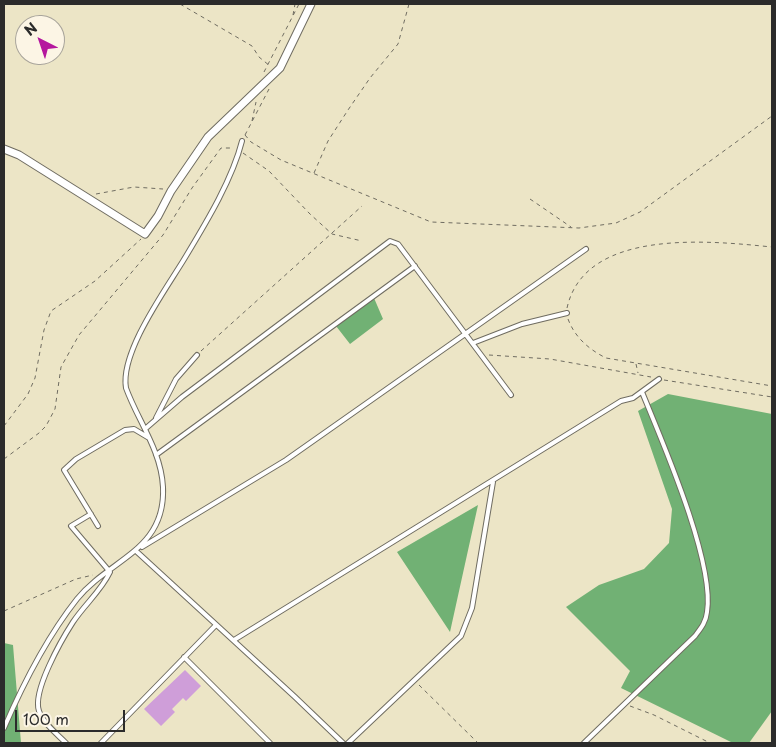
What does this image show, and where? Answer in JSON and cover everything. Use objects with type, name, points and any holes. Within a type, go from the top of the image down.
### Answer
[{"type":"street","points":[[4,149],[19,154],[144,234],[158,216],[171,191],[208,137],[280,68],[311,4]]},
{"type":"lane","points":[[136,551],[150,536],[160,514],[163,487],[156,455],[126,388],[124,376],[126,365],[155,307],[209,214],[242,141]]},
{"type":"lane","points":[[145,429],[182,397],[390,240],[398,244],[511,395]]},
{"type":"lane","points":[[4,728],[51,637],[89,585],[110,572],[136,551],[286,460],[586,249]]},
{"type":"lane","points":[[156,455],[415,266]]},
{"type":"lane","points":[[473,343],[522,324],[567,313]]},
{"type":"lane","points":[[154,421],[176,379],[197,355]]},
{"type":"lane","points":[[234,640],[493,482],[621,401],[628,400],[642,392],[659,379]]},
{"type":"lane","points":[[584,743],[695,636],[702,628],[708,610],[706,580],[690,521],[642,392]]},
{"type":"lane","points":[[98,526],[65,474],[66,467],[126,430],[134,429],[150,439]]},
{"type":"lane","points":[[348,743],[456,642],[467,626],[493,482]]},
{"type":"lane","points":[[90,514],[71,526],[110,572]]},
{"type":"lane","points":[[136,551],[215,626],[234,640],[342,743]]},
{"type":"lane","points":[[66,743],[41,716],[38,708],[40,690],[62,641],[110,572]]},
{"type":"lane","points":[[101,743],[215,626]]},
{"type":"lane","points":[[184,657],[270,743]]},
{"type":"path","points":[[180,4],[252,46],[267,65],[280,68]]},
{"type":"path","points":[[292,25],[295,4]]},
{"type":"path","points":[[264,73],[299,4]]},
{"type":"path","points":[[314,174],[328,141],[348,110],[370,78],[398,44],[409,4]]},
{"type":"path","points":[[242,141],[273,82]]},
{"type":"path","points":[[251,123],[259,88]]},
{"type":"path","points":[[245,135],[251,142],[281,160],[430,222],[571,228],[616,223],[640,212],[772,116]]},
{"type":"path","points":[[4,459],[39,434],[46,426],[55,409],[61,367],[78,335],[163,235],[221,148],[228,146],[239,150],[270,171],[310,214],[332,234],[362,240]]},
{"type":"path","points":[[82,196],[134,187],[171,191]]},
{"type":"path","points":[[530,199],[571,228]]},
{"type":"path","points":[[197,355],[362,206]]},
{"type":"path","points":[[4,426],[28,394],[36,378],[44,330],[51,311],[60,303],[95,281],[144,234]]},
{"type":"path","points":[[772,247],[687,243],[639,246],[612,256],[586,275],[570,296],[567,313],[576,334],[586,345],[606,358],[772,386]]},
{"type":"path","points":[[482,356],[493,354],[532,357],[772,397]]},
{"type":"path","points":[[636,364],[638,374]]},
{"type":"path","points":[[4,611],[76,579],[96,574]]},
{"type":"path","points":[[415,680],[478,743]]},
{"type":"path","points":[[625,704],[654,715],[710,743]]},
{"type":"green space","points":[[374,298],[383,319],[350,344],[336,326]]},
{"type":"green space","points":[[668,394],[772,414],[772,711],[749,743],[733,743],[621,688],[630,671],[566,607],[599,585],[644,569],[669,543],[672,509],[638,411]]},
{"type":"green space","points":[[478,505],[450,632],[397,552]]},
{"type":"green space","points":[[4,643],[13,645],[21,743],[4,743]]},
{"type":"building","points":[[185,670],[201,686],[186,701],[183,698],[172,709],[175,712],[161,726],[144,709]]}]
